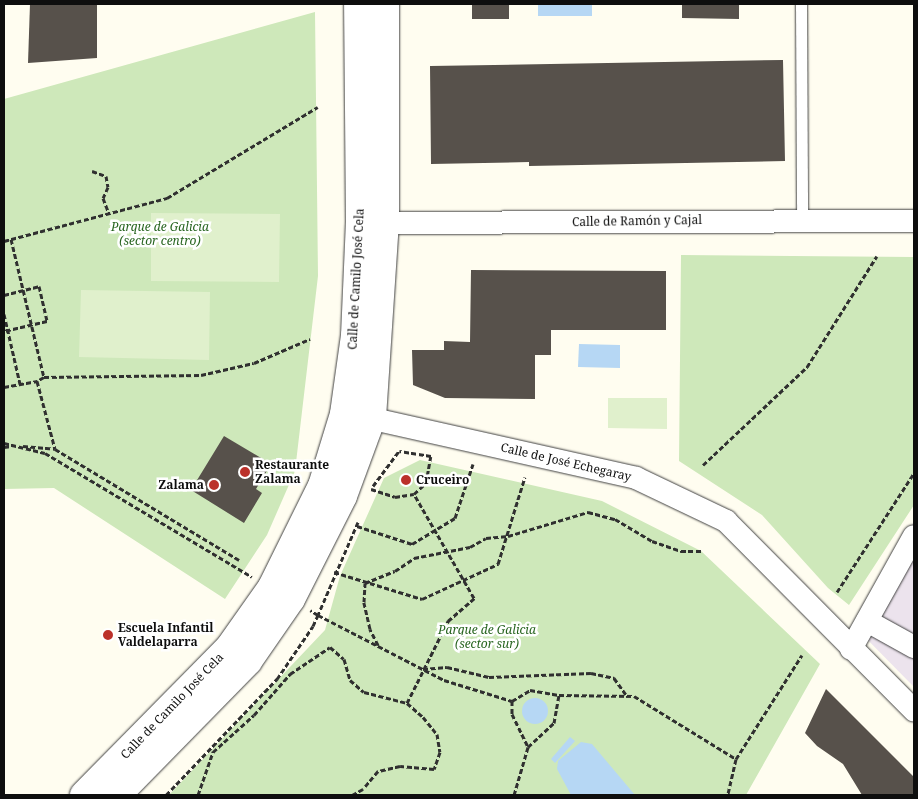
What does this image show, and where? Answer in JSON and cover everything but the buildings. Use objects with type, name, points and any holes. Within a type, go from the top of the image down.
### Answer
[{"type":"street","name":"Calle de Camilo José Cela","points":[[84,795],[229,648],[272,587],[322,486],[344,414],[372,223],[358,4]]},
{"type":"street","name":"Calle de Camilo José Cela","points":[[117,795],[248,661],[291,599],[343,496],[372,417],[372,223],[384,4]]},
{"type":"street","name":"Calle de Ramón y Cajal","points":[[372,223],[914,220]]},
{"type":"street","name":"Calle de José Echegaray","points":[[344,414],[372,417],[636,478],[726,521],[851,649],[914,710]]},
{"type":"street","points":[[851,649],[914,536]]},
{"type":"street","points":[[867,621],[914,647]]},
{"type":"lane","points":[[802,4],[802,220]]},
{"type":"path","points":[[4,241],[167,198],[318,107]]},
{"type":"path","points":[[92,171],[106,176],[108,187],[103,198],[108,214]]},
{"type":"path","points":[[11,239],[44,377]]},
{"type":"path","points":[[703,465],[807,366],[877,256]]},
{"type":"path","points":[[4,295],[39,286],[48,321],[6,330]]},
{"type":"path","points":[[4,314],[6,330],[20,384]]},
{"type":"path","points":[[4,387],[37,381],[44,377],[216,372],[254,363],[310,339]]},
{"type":"path","points":[[37,381],[55,448]]},
{"type":"path","points":[[368,496],[371,489],[399,451],[405,426]]},
{"type":"path","points":[[4,443],[46,453],[85,474],[254,579]]},
{"type":"path","points":[[4,447],[55,448],[239,560]]},
{"type":"path","points":[[399,451],[440,457]]},
{"type":"path","points":[[371,489],[395,497],[414,494],[426,483],[431,456]]},
{"type":"path","points":[[464,462],[482,466]]},
{"type":"path","points":[[357,526],[412,544],[455,518],[473,464]]},
{"type":"path","points":[[837,592],[914,473]]},
{"type":"path","points":[[334,572],[422,599],[498,564],[528,477],[518,475]]},
{"type":"path","points":[[407,703],[422,669],[448,621],[474,598],[414,494]]},
{"type":"path","points":[[365,583],[396,571],[414,558],[446,550],[470,547],[486,538],[508,536],[588,512],[616,519],[662,545],[680,551],[701,551]]},
{"type":"path","points":[[360,519],[334,572],[318,615],[444,680],[512,702]]},
{"type":"path","points":[[365,583],[364,602],[370,629],[378,646]]},
{"type":"path","points":[[198,795],[213,752],[254,715],[290,674],[330,647],[344,659],[350,680],[364,692],[407,703],[437,734],[440,752],[434,769],[400,766],[378,771],[363,789],[352,795]]},
{"type":"path","points":[[728,795],[736,759],[802,655]]},
{"type":"path","points":[[422,669],[447,667],[489,677],[591,673],[614,678],[627,696]]},
{"type":"path","points":[[512,702],[530,690],[559,695],[634,696],[736,759]]},
{"type":"path","points":[[514,795],[528,746],[554,723],[559,695]]},
{"type":"path","points":[[512,702],[512,714],[528,746]]},
{"type":"shaded area","points":[[914,522],[914,687],[854,626]]},
{"type":"green space","name":"Parque de Galicia (sector centro)","points":[[315,12],[318,276],[295,471],[267,535],[225,599],[54,488],[4,489],[4,99]]},
{"type":"green space","points":[[151,213],[280,214],[279,282],[151,281]]},
{"type":"green space","points":[[681,255],[914,257],[914,505],[849,605],[828,588],[762,515],[679,461]]},
{"type":"green space","points":[[81,290],[210,292],[209,360],[79,357]]},
{"type":"green space","points":[[608,398],[667,398],[667,429],[608,428]]},
{"type":"green space","name":"Parque de Galicia (sector sur)","points":[[420,460],[602,501],[701,551],[820,664],[746,795],[169,795],[325,630],[340,576],[384,478]]},
{"type":"water","points":[[538,4],[592,4],[592,16],[538,16]]},
{"type":"water","points":[[579,344],[620,345],[620,368],[578,367]]},
{"type":"water","points":[[535,698],[544,702],[548,711],[544,720],[535,724],[526,720],[522,711],[526,702]]},
{"type":"water","points":[[570,737],[575,741],[555,763],[551,759]]},
{"type":"water","points":[[581,742],[592,744],[635,795],[571,795],[557,769],[558,761]]},
{"type":"place","name":"Restaurante Zalama","points":[[245,472]]},
{"type":"place","name":"Cruceiro","points":[[406,480]]},
{"type":"place","name":"Zalama","points":[[214,485]]},
{"type":"place","name":"Escuela Infantil Valdelaparra","points":[[108,635]]}]
